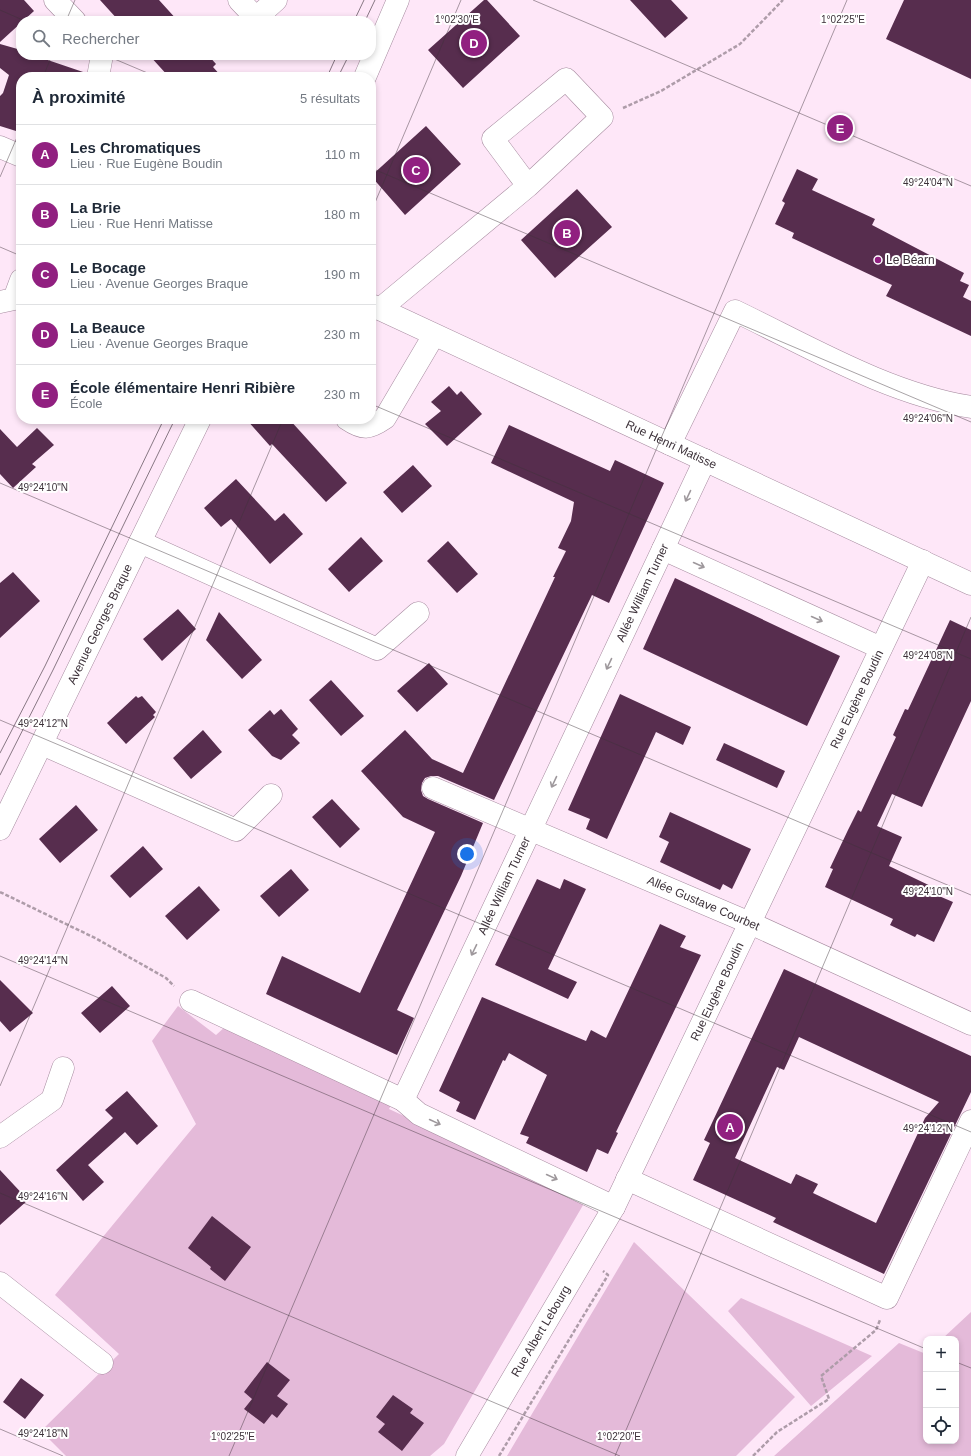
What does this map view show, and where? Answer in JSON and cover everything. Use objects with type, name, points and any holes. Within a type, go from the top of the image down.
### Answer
[{"type":"street","points":[[56,0],[70,16]]},
{"type":"street","points":[[240,0],[254,16]]},
{"type":"street","points":[[258,16],[276,0]]},
{"type":"street","points":[[376,51],[398,0]]},
{"type":"street","points":[[99,72],[101,60]]},
{"type":"street","points":[[367,72],[372,60]]},
{"type":"street","points":[[376,306],[528,186],[602,117],[566,79],[493,140],[528,186]]},
{"type":"street","points":[[0,147],[16,154]]},
{"type":"street","name":"Rue Henri Matisse","points":[[376,307],[971,584]]},
{"type":"street","points":[[670,444],[735,311],[876,378],[909,392],[946,403],[971,407]]},
{"type":"street","points":[[376,424],[384,418],[434,335]]},
{"type":"street","name":"Avenue Georges Braque","points":[[0,830],[198,424]]},
{"type":"street","points":[[354,424],[357,426],[371,427],[375,424]]},
{"type":"street","name":"Allée William Turner","points":[[402,1100],[532,830],[705,460]]},
{"type":"street","points":[[140,542],[376,649],[418,613]]},
{"type":"street","points":[[663,549],[881,648]]},
{"type":"street","name":"Rue Eugène Boudin","points":[[614,1207],[923,561]]},
{"type":"street","points":[[42,744],[236,830],[271,794]]},
{"type":"street","name":"Allée Gustave Courbet","points":[[433,788],[750,923],[971,1024]]},
{"type":"street","points":[[191,1001],[402,1100],[419,1114],[614,1207]]},
{"type":"street","points":[[0,1137],[52,1100],[63,1068]]},
{"type":"street","points":[[628,1179],[887,1298],[971,1121]]},
{"type":"street","name":"Rue Albert Lebourg","points":[[467,1456],[614,1207]]},
{"type":"street","points":[[0,1283],[102,1363]]},
{"type":"path","points":[[602,117],[661,91],[740,44],[783,0]]},
{"type":"path","points":[[0,892],[98,939],[132,958],[166,978],[191,1001]]},
{"type":"path","points":[[499,1456],[608,1275],[587,1255]]},
{"type":"path","points":[[753,1456],[777,1432],[829,1399],[821,1376],[876,1330],[887,1298]]},
{"type":"shaded area","points":[[178,1006],[216,1035],[226,1026],[392,1103],[389,1109],[586,1200],[444,1444],[430,1456],[66,1456],[41,1431],[119,1354],[55,1295],[196,1124],[152,1041]]},
{"type":"shaded area","points":[[634,1242],[795,1397],[736,1456],[507,1456]]},
{"type":"shaded area","points":[[741,1298],[872,1356],[811,1406],[728,1311]]},
{"type":"shaded area","points":[[971,1312],[971,1456],[774,1456],[899,1343],[923,1353],[923,1444],[959,1444],[959,1336],[945,1336]]},
{"type":"building","points":[[0,0],[24,0],[34,11],[29,16],[16,16],[16,27],[0,42]]},
{"type":"building","points":[[100,0],[159,0],[173,16],[114,16]]},
{"type":"building","points":[[484,0],[487,0],[520,36],[463,88],[428,50]]},
{"type":"building","points":[[630,0],[671,0],[688,18],[665,38]]},
{"type":"building","points":[[904,0],[971,0],[971,79],[886,39]]},
{"type":"building","points":[[0,44],[16,49],[16,60],[48,60],[83,72],[16,72],[16,131],[0,126],[0,96],[3,93],[9,75],[0,68]]},
{"type":"building","points":[[154,60],[212,60],[216,64],[213,67],[218,72],[164,72]]},
{"type":"building","points":[[426,126],[461,164],[405,215],[376,182],[376,171]]},
{"type":"building","name":"Le Béarn","points":[[797,169],[818,179],[812,190],[875,219],[872,225],[964,273],[960,281],[969,285],[963,297],[971,301],[971,336],[886,296],[892,285],[792,238],[794,233],[775,224],[785,203],[782,201]]},
{"type":"building","points":[[577,189],[612,227],[555,278],[521,240]]},
{"type":"building","points":[[449,386],[457,395],[461,391],[482,414],[447,446],[425,424],[441,411],[431,402]]},
{"type":"building","points":[[250,424],[294,424],[347,483],[326,502],[272,444],[270,446]]},
{"type":"building","points":[[509,425],[610,471],[615,460],[664,483],[609,603],[592,595],[494,800],[438,776],[425,778],[422,783],[421,790],[423,796],[483,823],[461,876],[397,1010],[414,1018],[397,1055],[266,994],[282,956],[360,993],[435,832],[403,817],[361,771],[405,730],[432,759],[463,773],[555,577],[553,577],[566,551],[558,548],[571,521],[574,502],[491,463]]},
{"type":"building","points":[[37,428],[54,445],[32,464],[36,467],[13,488],[0,474],[0,429],[17,447]]},
{"type":"building","points":[[413,465],[432,486],[402,513],[383,492]]},
{"type":"building","points":[[236,479],[275,521],[284,513],[303,534],[270,564],[231,519],[221,527],[204,508]]},
{"type":"building","points":[[361,537],[383,561],[349,592],[328,569]]},
{"type":"building","points":[[448,541],[478,574],[457,593],[427,561]]},
{"type":"building","points":[[13,572],[40,601],[0,638],[0,583]]},
{"type":"building","points":[[675,578],[840,656],[807,726],[643,649]]},
{"type":"building","points":[[178,609],[196,629],[162,661],[143,639]]},
{"type":"building","points":[[219,612],[262,660],[242,679],[206,640]]},
{"type":"building","points":[[950,620],[971,630],[971,701],[922,807],[892,794],[877,826],[902,837],[889,866],[941,891],[939,896],[953,902],[934,942],[917,934],[915,937],[890,925],[893,919],[825,887],[833,869],[830,868],[858,810],[861,812],[896,737],[893,735],[905,709],[908,710]]},
{"type":"building","points":[[429,663],[448,684],[417,712],[397,691]]},
{"type":"building","points":[[331,680],[364,716],[341,736],[309,700]]},
{"type":"building","points":[[620,694],[691,727],[683,745],[656,732],[607,839],[586,829],[590,819],[568,810]]},
{"type":"building","points":[[136,696],[138,698],[142,696],[156,712],[153,715],[155,717],[126,744],[107,723]]},
{"type":"building","points":[[281,709],[298,729],[292,735],[300,743],[281,760],[272,756],[248,730],[270,710],[274,715]]},
{"type":"building","points":[[203,730],[222,752],[191,779],[173,758]]},
{"type":"building","points":[[724,743],[785,771],[777,788],[716,760]]},
{"type":"building","points":[[332,799],[360,829],[340,848],[312,817]]},
{"type":"building","points":[[76,805],[98,830],[60,863],[39,839]]},
{"type":"building","points":[[670,812],[751,849],[732,889],[723,884],[720,890],[660,862],[669,842],[659,837]]},
{"type":"building","points":[[143,846],[163,869],[130,898],[110,876]]},
{"type":"building","points":[[291,869],[309,890],[279,917],[260,896]]},
{"type":"building","points":[[537,879],[560,889],[564,879],[586,889],[548,969],[577,982],[568,999],[495,965]]},
{"type":"building","points":[[199,886],[220,910],[187,940],[165,916]]},
{"type":"building","points":[[660,924],[686,936],[680,947],[701,955],[616,1132],[618,1133],[608,1154],[597,1149],[587,1172],[526,1143],[529,1137],[520,1134],[547,1075],[509,1053],[505,1061],[503,1060],[475,1120],[456,1111],[460,1102],[439,1091],[482,997],[586,1041],[591,1030],[606,1038]]},
{"type":"building","points":[[784,969],[971,1056],[971,1092],[884,1274],[773,1222],[776,1218],[693,1180],[710,1143],[704,1140]],"holes":[[[799,1037],[939,1102],[925,1118],[876,1223],[813,1193],[818,1184],[796,1174],[791,1184],[735,1158],[777,1067],[784,1070]]]},
{"type":"building","points":[[0,980],[33,1013],[10,1032],[0,1021]]},
{"type":"building","points":[[112,986],[130,1006],[100,1033],[81,1013]]},
{"type":"building","points":[[127,1091],[158,1126],[137,1145],[125,1132],[88,1165],[104,1182],[83,1201],[56,1170],[113,1118],[105,1110]]},
{"type":"building","points":[[0,1170],[28,1200],[0,1225]]},
{"type":"building","points":[[212,1216],[251,1247],[225,1281],[188,1248]]},
{"type":"building","points":[[267,1362],[290,1380],[277,1396],[288,1404],[277,1418],[272,1414],[264,1424],[244,1409],[252,1399],[244,1392]]},
{"type":"building","points":[[21,1378],[44,1395],[25,1419],[3,1402]]},
{"type":"building","points":[[393,1395],[413,1409],[410,1413],[424,1423],[402,1451],[378,1432],[385,1424],[376,1417]]},
{"type":"tram line","points":[[356,16],[364,0]]},
{"type":"tram line","points":[[367,16],[375,0]]},
{"type":"tram line","points":[[329,72],[335,60]]},
{"type":"tram line","points":[[340,72],[346,60]]},
{"type":"tram line","points":[[0,753],[45,666],[162,424]]},
{"type":"tram line","points":[[0,775],[53,670],[173,424]]},
{"type":"place","name":"La Beauce","points":[[474,43]]},
{"type":"place","name":"École élémentaire Henri Ribière","points":[[840,128]]},
{"type":"place","name":"Le Bocage","points":[[416,170]]},
{"type":"place","name":"La Brie","points":[[567,233]]},
{"type":"place","name":"Le Béarn","points":[[878,260]]},
{"type":"place","name":"Les Chromatiques","points":[[730,1127]]}]
